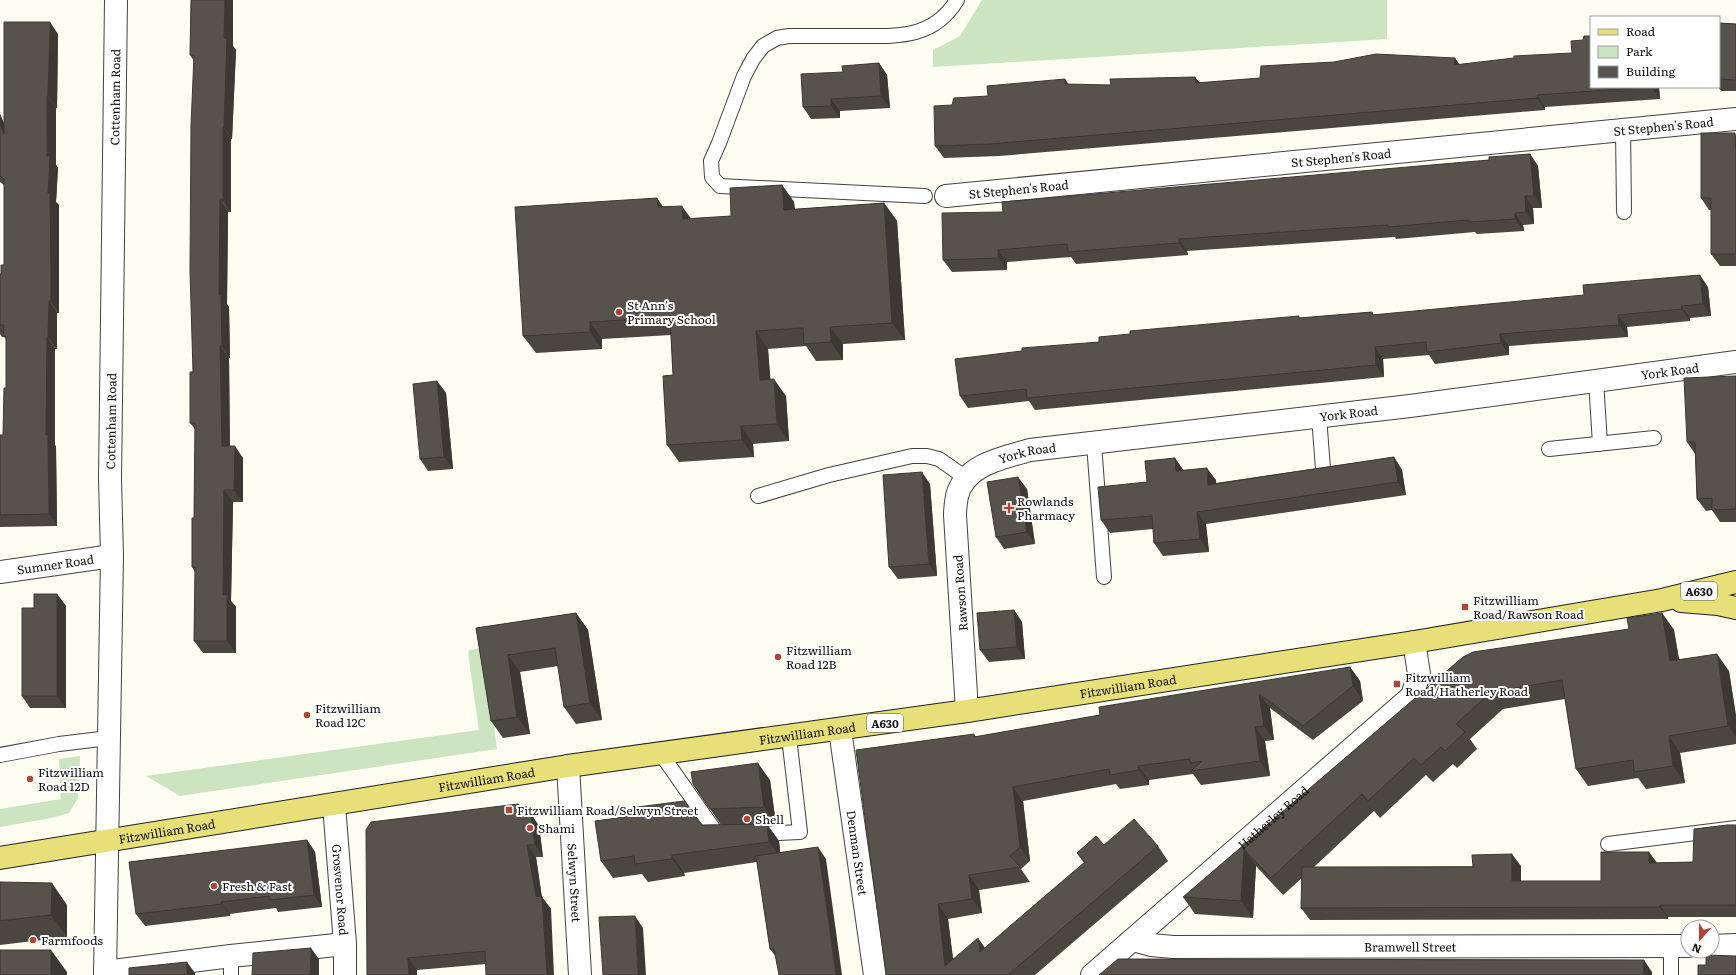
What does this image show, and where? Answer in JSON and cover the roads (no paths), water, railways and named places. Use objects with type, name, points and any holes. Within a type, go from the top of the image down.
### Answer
[{"type":"main road","name":"Fitzwilliam Road","points":[[0,858],[107,842],[568,766],[840,730],[1414,642],[1662,600],[1736,582]]},
{"type":"main road","name":"Fitzwilliam Road","points":[[1662,600],[1718,604],[1736,608]]},
{"type":"street","name":"Cottenham Road","points":[[105,973],[112,556],[110,479],[116,0]]},
{"type":"street","name":"St Stephen's Road","points":[[935,196],[1736,119]]},
{"type":"street","name":"York Road","points":[[966,478],[988,462],[1030,450],[1094,444],[1410,406],[1736,362]]},
{"type":"street","name":"Rawson Road","points":[[966,478],[957,495],[954,515],[967,711]]},
{"type":"street","name":"Sumner Road","points":[[0,572],[112,556]]},
{"type":"street","name":"Hatherley Road","points":[[1092,975],[1412,696],[1419,674],[1414,642]]},
{"type":"street","name":"Denman Street","points":[[840,730],[875,975]]},
{"type":"street","name":"Selwyn Street","points":[[568,766],[580,975]]},
{"type":"street","name":"Grosvenor Road","points":[[334,805],[346,975]]},
{"type":"street","name":"Bramwell Street","points":[[1133,940],[1151,945],[1173,947],[1680,946]]},
{"type":"street","points":[[105,973],[231,965],[345,944]]},
{"type":"street","points":[[1720,946],[1736,945]]},
{"type":"lane","points":[[935,196],[720,186],[712,177],[711,161],[744,76],[753,59],[763,46],[777,38],[789,36],[900,36],[922,31],[939,22],[951,10],[957,0]]},
{"type":"lane","points":[[1623,129],[1624,212]]},
{"type":"lane","points":[[1596,380],[1600,444]]},
{"type":"lane","points":[[1319,416],[1323,468]]},
{"type":"lane","points":[[1549,449],[1654,438]]},
{"type":"lane","points":[[1094,444],[1104,577]]},
{"type":"lane","points":[[758,496],[829,475],[912,456],[927,456],[939,459],[966,478]]},
{"type":"lane","points":[[1307,471],[1338,466]]},
{"type":"lane","points":[[661,754],[718,835],[800,832],[789,737]]},
{"type":"lane","points":[[0,755],[59,744],[109,738]]},
{"type":"lane","points":[[1608,844],[1736,828]]},
{"type":"lane","points":[[1670,975],[1680,946]]},
{"type":"place","name":"St Ann's Primary School","points":[[619,312]]},
{"type":"place","name":"Rowlands Pharmacy","points":[[1009,508]]},
{"type":"place","name":"Fitzwilliam Road/Rawson Road","points":[[1465,607]]},
{"type":"place","name":"Fitzwilliam Road 12B","points":[[778,657]]},
{"type":"place","name":"Fitzwilliam Road/Hatherley Road","points":[[1397,684]]},
{"type":"place","name":"Fitzwilliam Road 12C","points":[[307,715]]},
{"type":"place","name":"Fitzwilliam Road 12D","points":[[30,779]]},
{"type":"place","name":"Fitzwilliam Road/Selwyn Street","points":[[509,810]]},
{"type":"place","name":"Shell","points":[[747,819]]},
{"type":"place","name":"Shami","points":[[530,828]]},
{"type":"place","name":"Fresh & Fast","points":[[214,886]]},
{"type":"place","name":"Farmfoods","points":[[33,940]]}]
